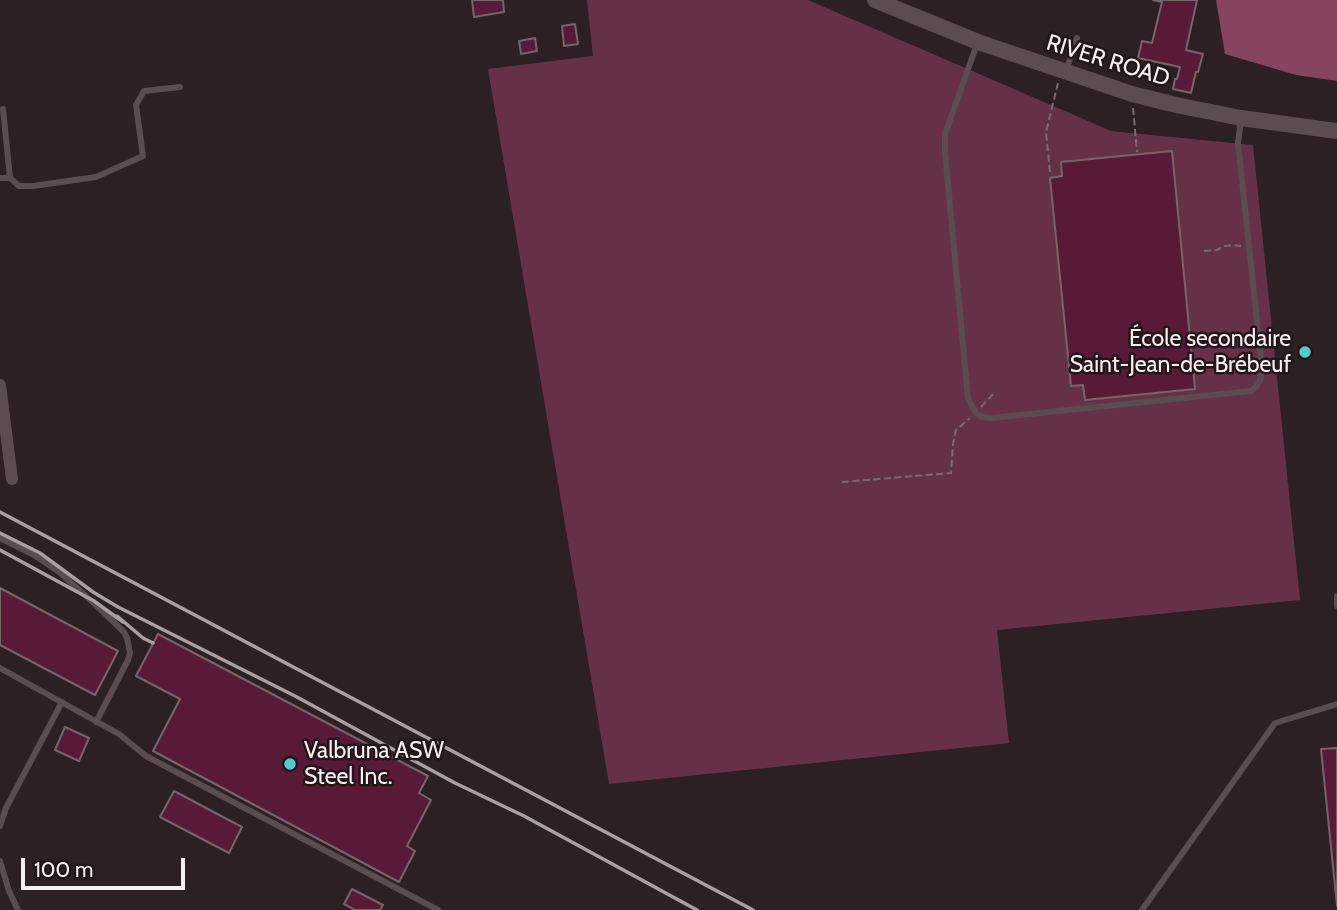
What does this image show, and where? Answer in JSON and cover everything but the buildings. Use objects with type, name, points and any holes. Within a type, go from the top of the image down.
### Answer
[{"type":"street","name":"RIVER ROAD","points":[[874,0],[978,42],[1132,94],[1241,118],[1337,131]]},
{"type":"street","points":[[0,385],[12,479]]},
{"type":"lane","points":[[1063,72],[1077,38]]},
{"type":"lane","points":[[978,42],[945,134],[945,152],[968,399],[982,416],[991,418],[1251,391],[1257,386],[1262,368],[1238,143],[1241,118]]},
{"type":"lane","points":[[0,178],[10,178],[19,186],[33,186],[96,177],[143,156],[136,105],[144,91],[180,86]]},
{"type":"lane","points":[[3,109],[10,178]]},
{"type":"lane","points":[[0,538],[58,571],[124,632],[130,653],[128,660],[96,722]]},
{"type":"lane","points":[[1337,596],[1337,606]]},
{"type":"lane","points":[[0,668],[119,734],[146,756],[438,910]]},
{"type":"lane","points":[[0,825],[3,810],[62,702]]},
{"type":"lane","points":[[1142,910],[1275,723],[1337,704]]},
{"type":"lane","points":[[0,861],[18,910]]},
{"type":"path","points":[[1050,172],[1046,132],[1063,72]]},
{"type":"path","points":[[1132,94],[1137,152]]},
{"type":"path","points":[[1204,251],[1233,245],[1249,248]]},
{"type":"path","points":[[842,482],[951,473],[956,430],[995,392]]},
{"type":"shaded area","points":[[587,0],[808,0],[1111,131],[1253,145],[1300,600],[997,630],[1009,743],[609,784],[488,69],[593,56]]},
{"type":"shaded area","points":[[1216,0],[1337,0],[1337,81],[1296,75],[1225,54]]},
{"type":"railway","points":[[0,512],[753,910]]},
{"type":"railway","points":[[0,533],[40,553],[118,607],[295,696],[697,910]]},
{"type":"railway","points":[[0,550],[94,601],[123,622]]},
{"type":"railway","points":[[117,616],[153,643]]},
{"type":"place","name":"École secondaire Saint-Jean-de-Brébeuf","points":[[1305,352]]},
{"type":"place","name":"Valbruna ASW Steel Inc.","points":[[290,764]]}]
